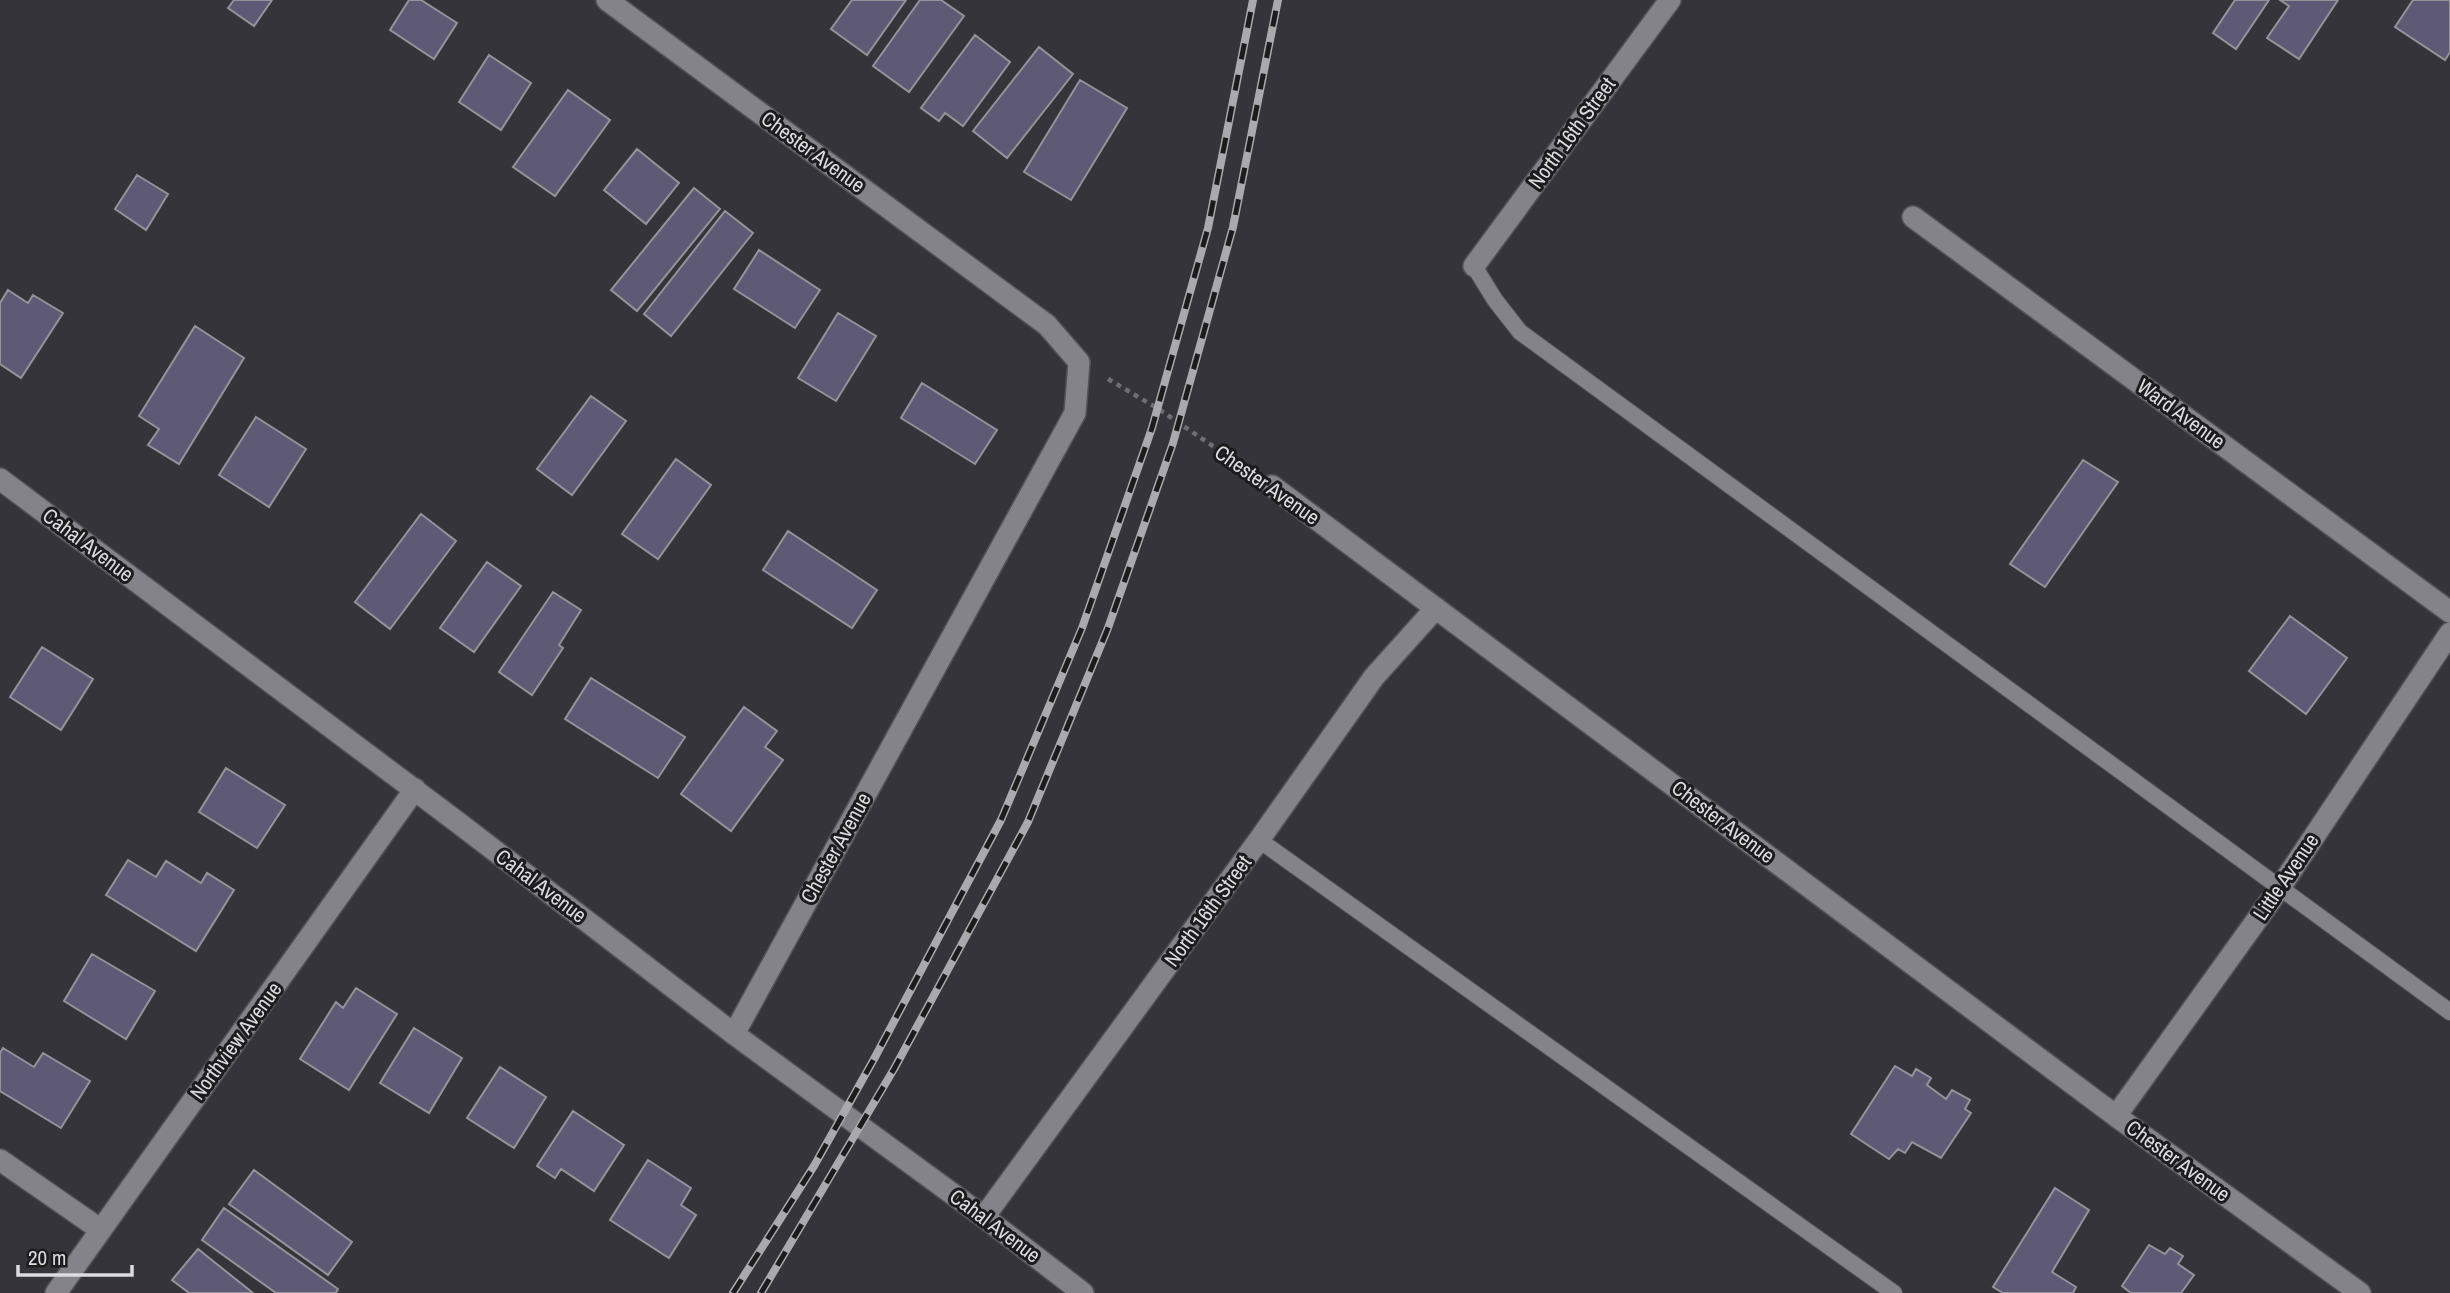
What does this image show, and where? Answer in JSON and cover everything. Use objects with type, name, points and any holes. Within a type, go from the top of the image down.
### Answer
[{"type":"street","name":"Chester Avenue","points":[[607,0],[1046,325],[1079,362],[1075,414],[734,1034]]},
{"type":"street","name":"North 16th Street","points":[[1474,267],[1670,0]]},
{"type":"street","name":"Ward Avenue","points":[[1913,217],[2450,612]]},
{"type":"street","name":"Cahal Avenue","points":[[0,479],[415,789],[734,1034],[1083,1293]]},
{"type":"street","name":"Chester Avenue","points":[[1272,486],[2116,1116],[2360,1293]]},
{"type":"street","name":"North 16th Street","points":[[984,1217],[1374,677],[1436,608]]},
{"type":"street","name":"Little Avenue","points":[[2116,1116],[2279,889],[2450,633]]},
{"type":"street","name":"Northview Avenue","points":[[56,1293],[415,789]]},
{"type":"street","points":[[0,1160],[101,1230]]},
{"type":"lane","points":[[1474,267],[1520,332],[2450,1012]]},
{"type":"lane","points":[[1259,839],[1894,1293]]},
{"type":"path","name":"Chester Avenue","points":[[1079,362],[1157,408],[1272,486]]},
{"type":"building","points":[[234,0],[272,0],[254,26],[228,8]]},
{"type":"building","points":[[409,0],[421,0],[457,23],[434,59],[390,30]]},
{"type":"building","points":[[852,0],[906,0],[867,55],[831,29]]},
{"type":"building","points":[[920,0],[941,0],[964,16],[909,92],[873,66]]},
{"type":"building","points":[[2235,0],[2269,0],[2236,49],[2213,33]]},
{"type":"building","points":[[2280,0],[2338,0],[2299,59],[2267,38],[2289,6]]},
{"type":"building","points":[[2413,0],[2450,0],[2450,52],[2445,60],[2395,27]]},
{"type":"building","points":[[975,35],[1010,62],[963,126],[945,113],[939,121],[921,108]]},
{"type":"building","points":[[1039,47],[1073,74],[1007,158],[973,131]]},
{"type":"building","points":[[489,55],[531,83],[501,130],[459,102]]},
{"type":"building","points":[[1080,80],[1127,108],[1071,200],[1024,172]]},
{"type":"building","points":[[568,90],[610,120],[555,196],[513,167]]},
{"type":"building","points":[[637,149],[679,183],[646,224],[604,190]]},
{"type":"building","points":[[137,175],[168,194],[146,230],[115,209]]},
{"type":"building","points":[[694,188],[720,209],[637,311],[611,290]]},
{"type":"building","points":[[725,211],[753,233],[671,336],[644,314]]},
{"type":"building","points":[[759,250],[820,290],[795,328],[734,289]]},
{"type":"building","points":[[8,290],[28,303],[33,295],[63,313],[21,378],[0,364],[0,303]]},
{"type":"building","points":[[838,313],[876,336],[836,401],[798,378]]},
{"type":"building","points":[[195,326],[244,358],[179,464],[148,445],[159,429],[139,416]]},
{"type":"building","points":[[922,383],[997,430],[975,464],[901,418]]},
{"type":"building","points":[[591,396],[626,421],[572,495],[537,469]]},
{"type":"building","points":[[256,417],[306,449],[269,507],[219,475]]},
{"type":"building","points":[[676,459],[711,485],[658,559],[622,534]]},
{"type":"building","points":[[2083,460],[2118,482],[2045,587],[2010,564]]},
{"type":"building","points":[[421,514],[456,541],[390,629],[355,602]]},
{"type":"building","points":[[788,531],[877,590],[852,628],[763,570]]},
{"type":"building","points":[[487,562],[521,586],[474,652],[440,628]]},
{"type":"building","points":[[553,592],[581,610],[559,645],[563,648],[532,695],[499,672]]},
{"type":"building","points":[[2290,616],[2347,658],[2306,714],[2249,671]]},
{"type":"building","points":[[42,647],[93,679],[61,730],[10,697]]},
{"type":"building","points":[[591,678],[685,737],[658,778],[565,719]]},
{"type":"building","points":[[744,707],[777,731],[765,747],[783,760],[731,831],[681,794]]},
{"type":"building","points":[[226,768],[285,805],[257,848],[199,812]]},
{"type":"building","points":[[128,860],[156,877],[166,861],[201,883],[207,873],[234,890],[196,951],[106,895]]},
{"type":"building","points":[[92,954],[155,991],[126,1039],[64,1001]]},
{"type":"building","points":[[356,988],[397,1014],[349,1090],[300,1059],[336,1002],[343,1008]]},
{"type":"building","points":[[414,1028],[462,1058],[429,1113],[380,1083]]},
{"type":"building","points":[[3,1048],[34,1067],[43,1053],[90,1081],[61,1128],[0,1091],[0,1053]]},
{"type":"building","points":[[1895,1066],[1912,1076],[1916,1069],[1931,1078],[1927,1085],[1946,1099],[1952,1090],[1970,1100],[1965,1109],[1971,1113],[1941,1158],[1912,1142],[1905,1153],[1898,1149],[1889,1159],[1851,1134]]},
{"type":"building","points":[[500,1067],[546,1097],[514,1148],[467,1118]]},
{"type":"building","points":[[573,1111],[624,1145],[594,1191],[561,1169],[555,1178],[537,1166]]},
{"type":"building","points":[[648,1160],[691,1188],[681,1205],[696,1215],[669,1258],[610,1220]]},
{"type":"building","points":[[254,1170],[352,1242],[328,1275],[229,1204]]},
{"type":"building","points":[[2055,1188],[2089,1210],[2052,1272],[2076,1287],[2073,1293],[2003,1293],[1993,1287]]},
{"type":"building","points":[[224,1208],[338,1289],[336,1293],[276,1293],[202,1240]]},
{"type":"building","points":[[2149,1245],[2165,1254],[2170,1248],[2183,1256],[2178,1264],[2194,1275],[2181,1293],[2131,1293],[2122,1286]]},
{"type":"building","points":[[198,1249],[253,1293],[189,1293],[172,1280]]},
{"type":"railway","points":[[733,1293],[814,1166],[1001,820],[1082,628],[1152,428],[1208,228],[1253,0]]},
{"type":"railway","points":[[761,1293],[894,1069],[1028,822],[1108,628],[1173,443],[1233,227],[1278,0]]}]
